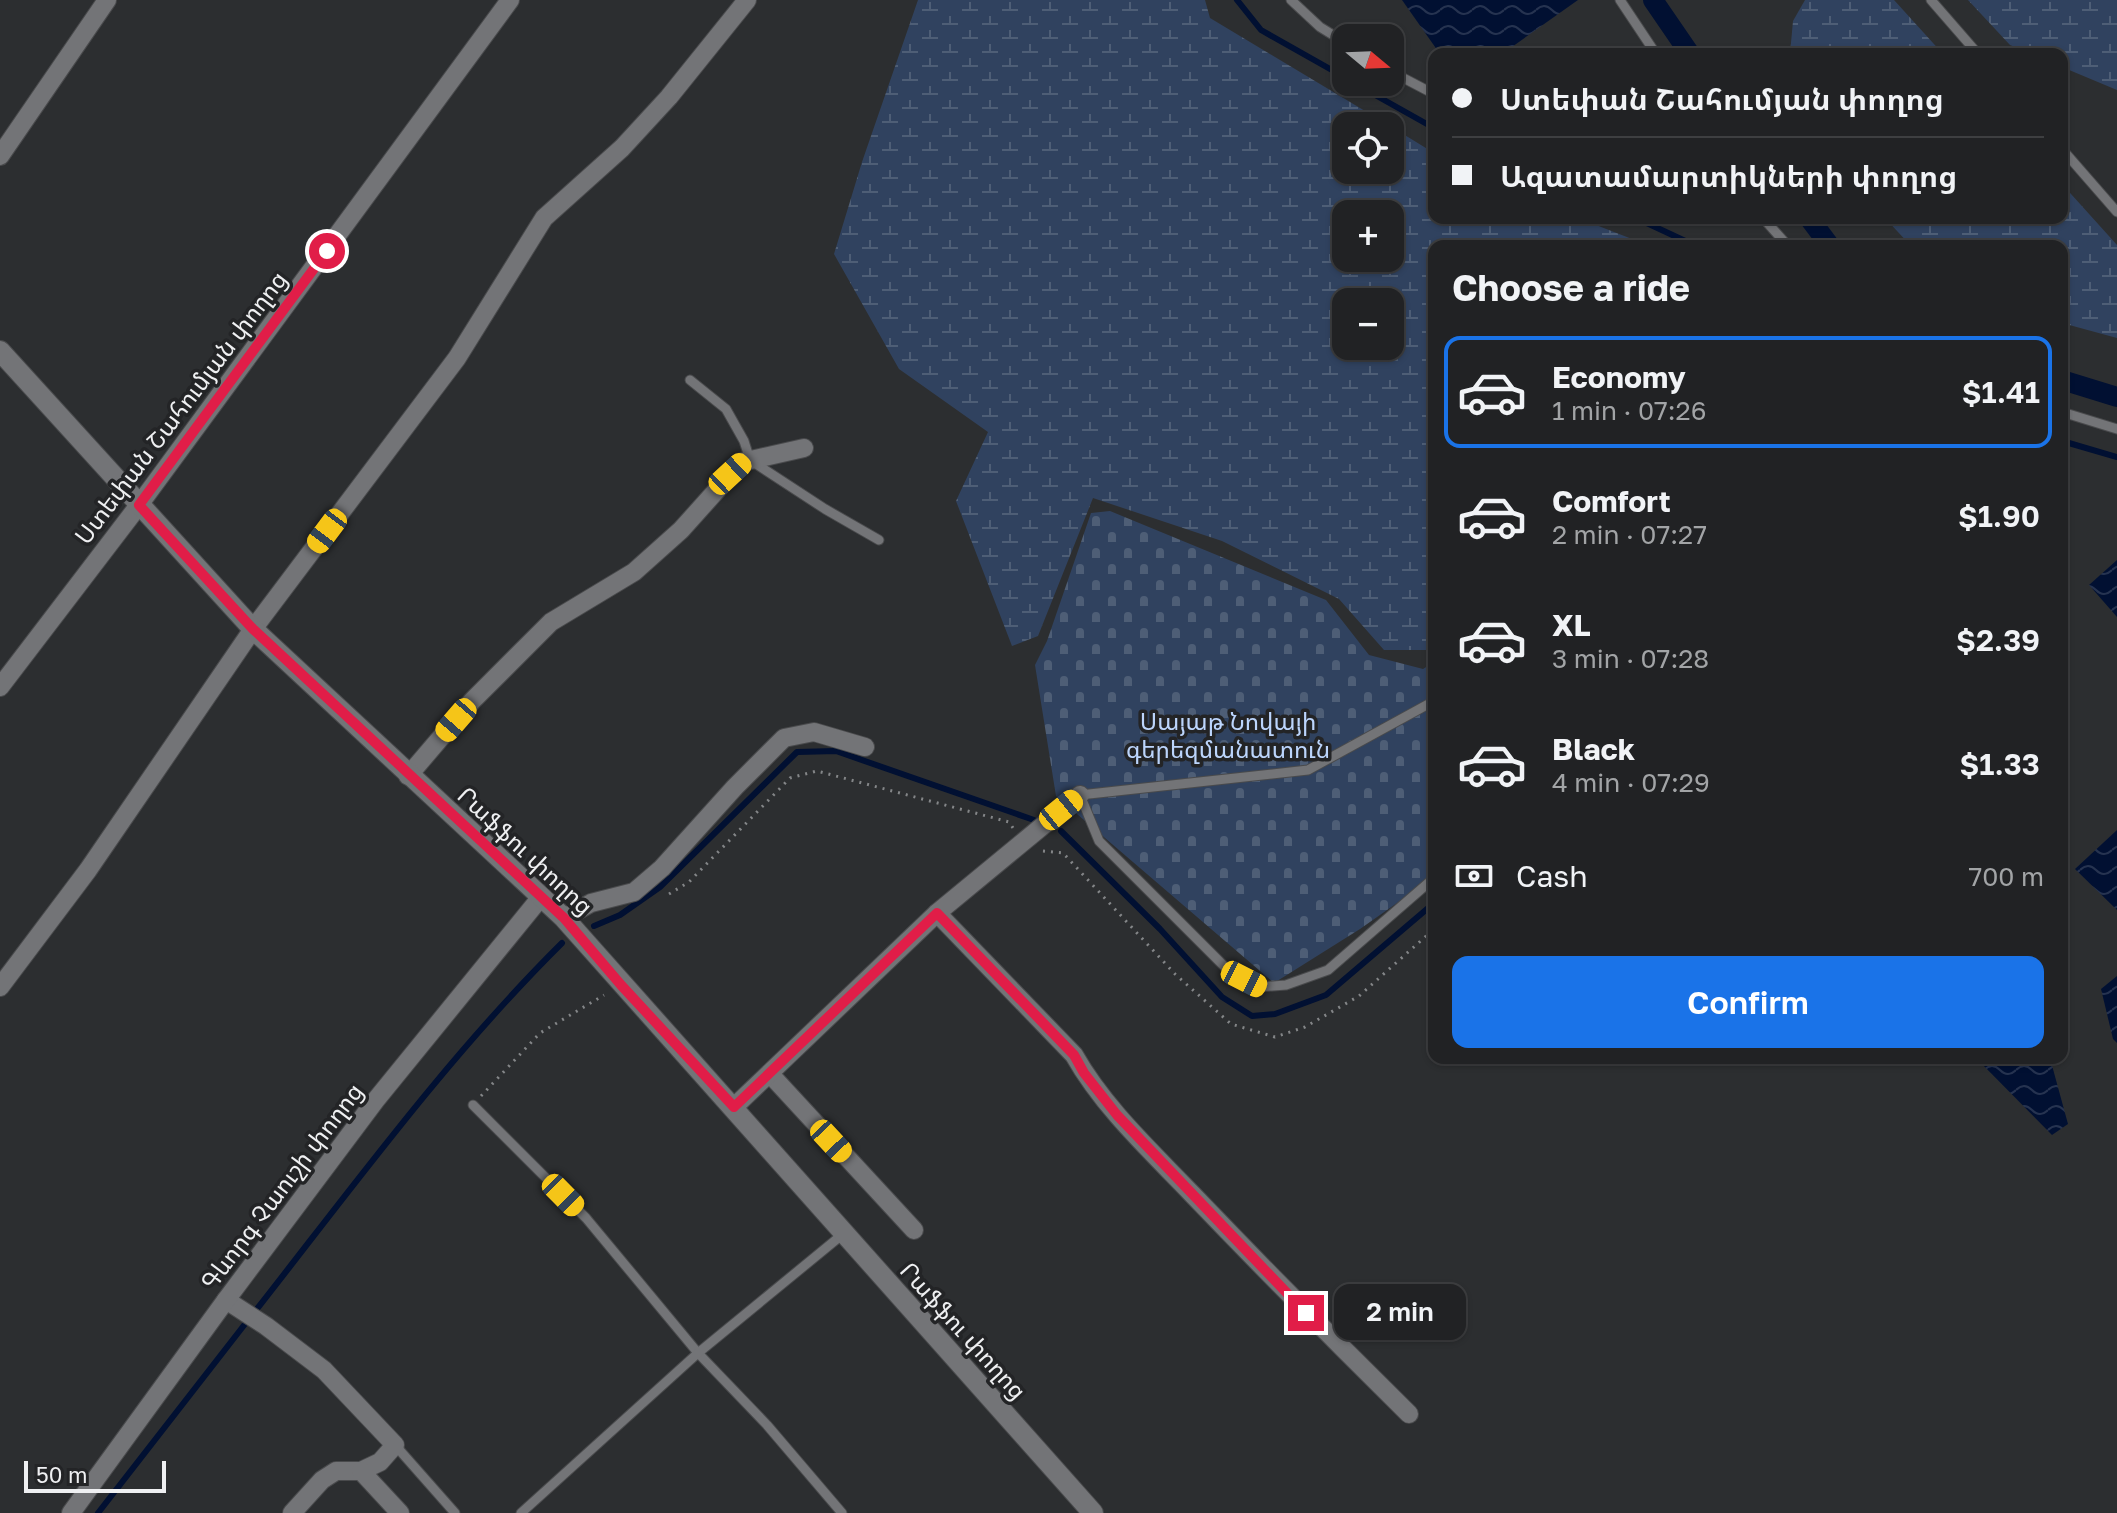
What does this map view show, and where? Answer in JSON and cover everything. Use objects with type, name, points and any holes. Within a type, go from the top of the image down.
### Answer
[{"type":"main road","name":"Րաֆֆու փողոց","points":[[0,351],[253,629],[564,918],[1093,1513]]},
{"type":"street","points":[[0,156],[107,0]]},
{"type":"street","name":"Ստեփան Շահումյան փողոց","points":[[0,687],[139,505],[510,0]]},
{"type":"street","points":[[0,987],[88,870],[253,629],[457,358],[544,218],[622,148],[669,97],[747,0]]},
{"type":"street","points":[[408,776],[472,701],[551,622],[634,572],[681,530],[742,462],[804,448]]},
{"type":"street","points":[[564,918],[591,903],[634,892],[662,868],[784,738],[814,732],[865,747]]},
{"type":"street","points":[[734,1107],[937,913],[1080,795]]},
{"type":"street","name":"Գևորգ Չաուշի փողոց","points":[[71,1513],[375,1101],[541,897]]},
{"type":"street","points":[[937,913],[1074,1055],[1117,1115],[1306,1313],[1409,1414]]},
{"type":"street","points":[[770,1074],[914,1230]]},
{"type":"street","points":[[226,1300],[324,1370],[395,1445],[380,1462],[361,1471],[336,1471],[322,1480],[292,1513]]},
{"type":"street","points":[[361,1471],[400,1513]]},
{"type":"lane","points":[[1291,0],[1332,34]]},
{"type":"lane","points":[[1620,0],[1652,48]]},
{"type":"lane","points":[[1931,0],[1973,48]]},
{"type":"lane","points":[[1404,78],[1428,91]]},
{"type":"lane","points":[[2068,156],[2117,212]]},
{"type":"lane","points":[[1768,224],[1783,240]]},
{"type":"lane","points":[[690,380],[726,409],[744,441],[750,460],[879,540]]},
{"type":"lane","points":[[2068,414],[2117,429]]},
{"type":"lane","points":[[1428,704],[1308,770],[1080,795],[1099,841],[1229,971],[1259,987],[1286,985],[1328,970],[1428,883]]},
{"type":"lane","points":[[473,1105],[586,1218],[698,1353],[767,1425],[842,1513]]},
{"type":"lane","points":[[521,1513],[698,1353],[843,1234]]},
{"type":"lane","points":[[395,1445],[455,1513]]},
{"type":"path","points":[[669,894],[689,882],[790,778],[817,771],[1009,822],[1022,841]]},
{"type":"path","points":[[473,1105],[540,1033],[621,985]]},
{"type":"green space","points":[[918,0],[1205,0],[1210,18],[1332,91],[1332,96],[1340,96],[1367,112],[1332,112],[1332,184],[1404,184],[1404,135],[1428,149],[1428,224],[1593,224],[1635,240],[1428,240],[1428,650],[1384,650],[1339,599],[1222,541],[1093,498],[1038,636],[1012,646],[956,501],[988,432],[899,369],[834,254]]},
{"type":"green space","points":[[1805,0],[1894,0],[1938,48],[1791,48],[1793,21]]},
{"type":"green space","points":[[1968,0],[2117,0],[2117,90],[2068,70],[2068,48],[2017,48],[2010,45]]},
{"type":"green space","points":[[2068,191],[2117,245],[2117,338],[2068,325],[2068,240],[1905,240],[1891,224],[2068,224]]},
{"type":"green space","name":"Սայաթ Նովայի գերեզմանատուն","points":[[1110,511],[1326,600],[1369,655],[1423,669],[1428,666],[1428,881],[1274,983],[1056,796],[1035,665],[1047,641],[1091,513]]},
{"type":"water","points":[[1402,0],[1578,0],[1510,48],[1436,48]]},
{"type":"water","points":[[2117,560],[2117,617],[2089,585]]},
{"type":"water","points":[[2117,830],[2117,910],[2075,869]]},
{"type":"water","points":[[2117,976],[2117,1043],[2113,1039],[2101,989]]},
{"type":"water","points":[[1982,1064],[2052,1064],[2068,1124],[2052,1135]]},
{"type":"waterway","points":[[1237,0],[1261,30],[1332,70]]},
{"type":"waterway","points":[[1653,0],[1686,48]]},
{"type":"waterway","points":[[1377,96],[1428,125]]},
{"type":"waterway","points":[[1649,224],[1683,240]]},
{"type":"waterway","points":[[1814,224],[1826,240]]},
{"type":"waterway","points":[[2068,382],[2117,397]]},
{"type":"waterway","points":[[2068,443],[2117,457]]},
{"type":"waterway","points":[[594,926],[620,915],[660,887],[797,752],[836,751],[1034,820]]},
{"type":"waterway","points":[[1061,831],[1160,929],[1222,997],[1252,1016],[1275,1014],[1326,995],[1428,908]]},
{"type":"waterway","points":[[253,1314],[440,1077],[562,943]]},
{"type":"waterway","points":[[98,1513],[245,1324]]},
{"type":"route","points":[[327,251],[139,505],[253,629],[564,918],[621,985],[734,1107],[937,913],[1074,1055],[1117,1115],[1306,1313]]}]
